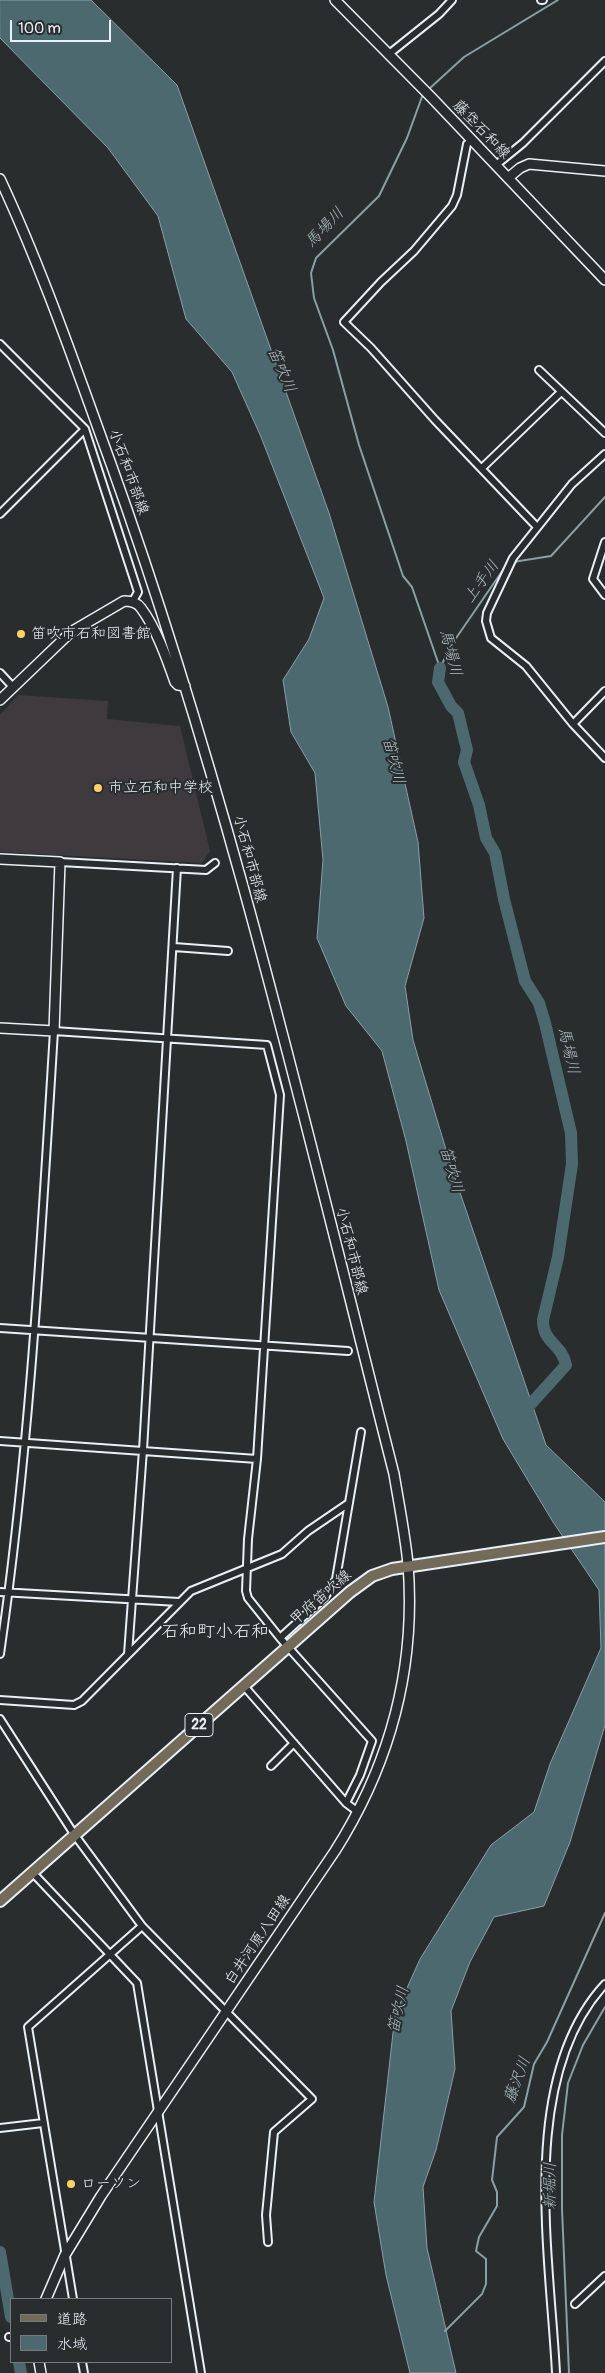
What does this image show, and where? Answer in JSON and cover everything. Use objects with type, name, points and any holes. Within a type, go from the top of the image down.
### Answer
[{"type":"main road","name":"藤垈石和線","points":[[337,1],[605,280]]},
{"type":"main road","points":[[508,178],[520,168],[529,164],[605,171]]},
{"type":"main road","name":"小石和市部線","points":[[0,179],[34,255],[76,366],[146,562],[185,686],[248,908],[380,1417],[413,1565]]},
{"type":"main road","points":[[0,700],[71,632],[124,601],[133,602],[141,608],[166,658],[175,682],[178,685],[185,686]]},
{"type":"main road","points":[[0,859],[60,862],[54,1032],[0,1028]]},
{"type":"main road","name":"甲府笛吹線","points":[[0,1901],[365,1580],[384,1571],[413,1565],[535,1549],[605,1537]]},
{"type":"main road","name":"白井河原八田線","points":[[46,2298],[65,2255],[101,2196],[335,1851],[358,1812],[380,1765],[401,1690],[413,1565]]},
{"type":"street","points":[[389,54],[439,14],[452,0]]},
{"type":"street","points":[[496,165],[524,143],[605,61]]},
{"type":"street","points":[[472,140],[467,144],[457,195],[452,206],[414,251],[381,282],[344,322],[371,348],[435,420],[537,527]]},
{"type":"street","points":[[0,344],[84,429],[138,592],[133,602]]},
{"type":"street","points":[[539,370],[605,433]]},
{"type":"street","points":[[482,468],[562,392]]},
{"type":"street","points":[[1,512],[84,429]]},
{"type":"street","points":[[605,454],[572,484],[513,558],[487,613],[486,621],[491,638],[526,666],[573,724],[605,758]]},
{"type":"street","points":[[605,542],[593,579],[605,595]]},
{"type":"street","points":[[0,673],[13,687]]},
{"type":"street","points":[[573,724],[605,691]]},
{"type":"street","points":[[60,862],[206,870],[215,863]]},
{"type":"street","points":[[128,1654],[134,1600],[178,868]]},
{"type":"street","points":[[174,947],[228,951]]},
{"type":"street","points":[[0,1654],[9,1593],[35,1330],[54,1032],[267,1045],[280,1095],[257,1460],[246,1591],[248,1598],[280,1638],[372,1741],[360,1775],[346,1803]]},
{"type":"street","points":[[0,1328],[348,1351]]},
{"type":"street","points":[[280,1638],[325,1597],[334,1584],[344,1541],[361,1432]]},
{"type":"street","points":[[0,1441],[143,1450],[257,1460]]},
{"type":"street","points":[[0,1700],[74,1705],[82,1701],[191,1591],[282,1554],[308,1531],[349,1503]]},
{"type":"street","points":[[0,1592],[179,1602]]},
{"type":"street","points":[[244,1686],[346,1803],[358,1812]]},
{"type":"street","points":[[0,1719],[74,1834],[142,1926],[312,2099],[274,2132],[266,2215],[268,2242]]},
{"type":"street","points":[[271,1766],[294,1743]]},
{"type":"street","points":[[32,1872],[111,1953],[138,1986],[202,2373]]},
{"type":"street","points":[[73,2298],[28,2027],[142,1926]]},
{"type":"street","points":[[556,2373],[544,2162],[554,2096],[565,2052],[573,2031],[592,1998],[605,1984]]},
{"type":"street","points":[[0,2128],[43,2124]]},
{"type":"street","points":[[575,2304],[605,2276]]},
{"type":"shaded area","name":"市立石和中学校","points":[[18,695],[108,701],[107,719],[180,726],[210,851],[202,863],[0,852],[0,715]]},
{"type":"water","name":"笛吹川","points":[[0,0],[91,0],[177,85],[329,513],[388,707],[418,842],[424,918],[405,986],[413,1040],[451,1166],[546,1445],[605,1502],[605,1725],[570,1842],[544,1906],[494,1917],[470,1962],[451,2011],[455,2069],[436,2150],[423,2187],[427,2248],[456,2373],[410,2373],[386,2275],[374,2202],[395,2015],[420,1959],[491,1845],[534,1812],[550,1764],[601,1648],[599,1590],[553,1522],[503,1439],[439,1290],[406,1141],[382,1051],[346,1006],[317,938],[323,860],[315,773],[291,732],[283,680],[309,639],[324,598],[261,437],[232,372],[186,319],[158,216],[108,148],[0,38]]},
{"type":"waterway","name":"馬場川","points":[[429,89],[464,57],[558,0]]},
{"type":"waterway","name":"馬場川","points":[[423,94],[407,138],[379,196],[316,258],[311,273],[314,298],[333,350],[359,445],[403,576],[412,587],[440,668]]},
{"type":"waterway","name":"上手川","points":[[513,562],[551,556],[605,497]]},
{"type":"waterway","name":"上手川","points":[[440,668],[452,644],[505,567]]},
{"type":"waterway","name":"馬場川","points":[[440,668],[438,682],[451,706],[458,713],[467,750],[464,762],[479,805],[486,838],[495,853],[504,899],[525,981],[539,1003],[545,1023],[571,1133],[572,1164],[558,1257],[543,1320],[546,1334],[564,1357],[566,1365],[520,1416]]},
{"type":"waterway","name":"藤沢川","points":[[445,2331],[482,2294],[486,2284],[486,2259],[476,2251],[479,2237],[497,2206],[497,2192],[492,2180],[497,2137],[524,2107],[534,2064],[547,2042],[605,1913]]},
{"type":"waterway","name":"新堀川","points":[[569,2373],[562,2209],[562,2135],[568,2083],[583,2045],[605,2007]]},
{"type":"waterway","points":[[0,2252],[10,2311]]},
{"type":"waterway","points":[[19,2363],[21,2373]]},
{"type":"place","name":"笛吹市石和図書館","points":[[21,634]]},
{"type":"place","name":"市立石和中学校","points":[[98,788]]},
{"type":"place","name":"ローソン","points":[[71,2184]]},
{"type":"district","name":"石和町小石和","points":[[215,1632]]}]
